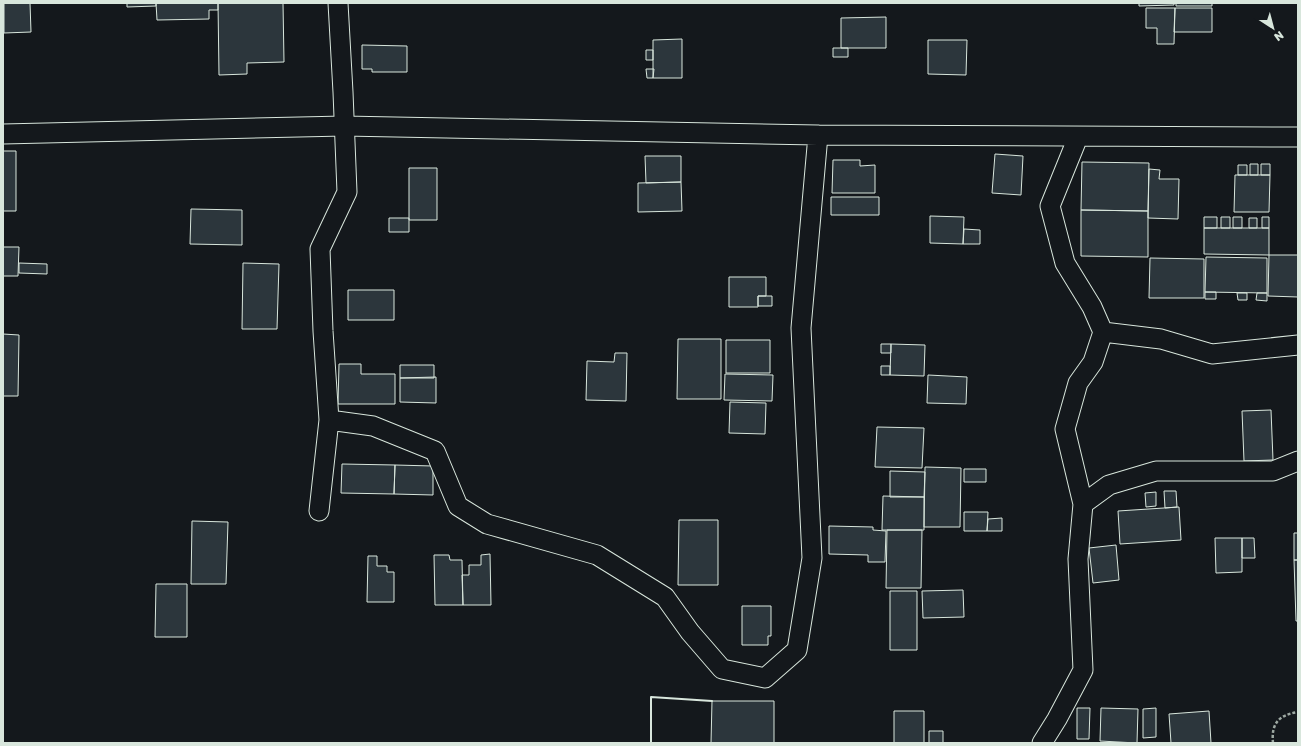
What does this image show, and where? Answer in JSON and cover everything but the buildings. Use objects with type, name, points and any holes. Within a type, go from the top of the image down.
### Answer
[{"type":"street","points":[[319,511],[329,420],[323,331],[320,249],[347,192],[338,3]]},
{"type":"street","points":[[3,134],[344,126],[818,135],[1298,137]]},
{"type":"street","points":[[329,420],[373,426],[435,451],[458,506],[488,524],[597,555],[665,597],[690,632],[722,668],[765,678],[797,650],[812,558],[801,328],[818,135]]},
{"type":"street","points":[[1042,743],[1057,720],[1082,670],[1078,559],[1083,504],[1065,429],[1078,383],[1092,362],[1103,332],[1092,307],[1066,263],[1050,206],[1078,137]]},
{"type":"street","points":[[1103,332],[1161,339],[1212,354],[1298,345]]},
{"type":"street","points":[[1083,504],[1109,485],[1156,471],[1272,471],[1298,461]]},
{"type":"path","points":[[1273,743],[1272,736],[1274,726],[1278,721],[1286,714],[1298,712]]},
{"type":"wall","points":[[651,743],[651,697],[712,701]]}]
